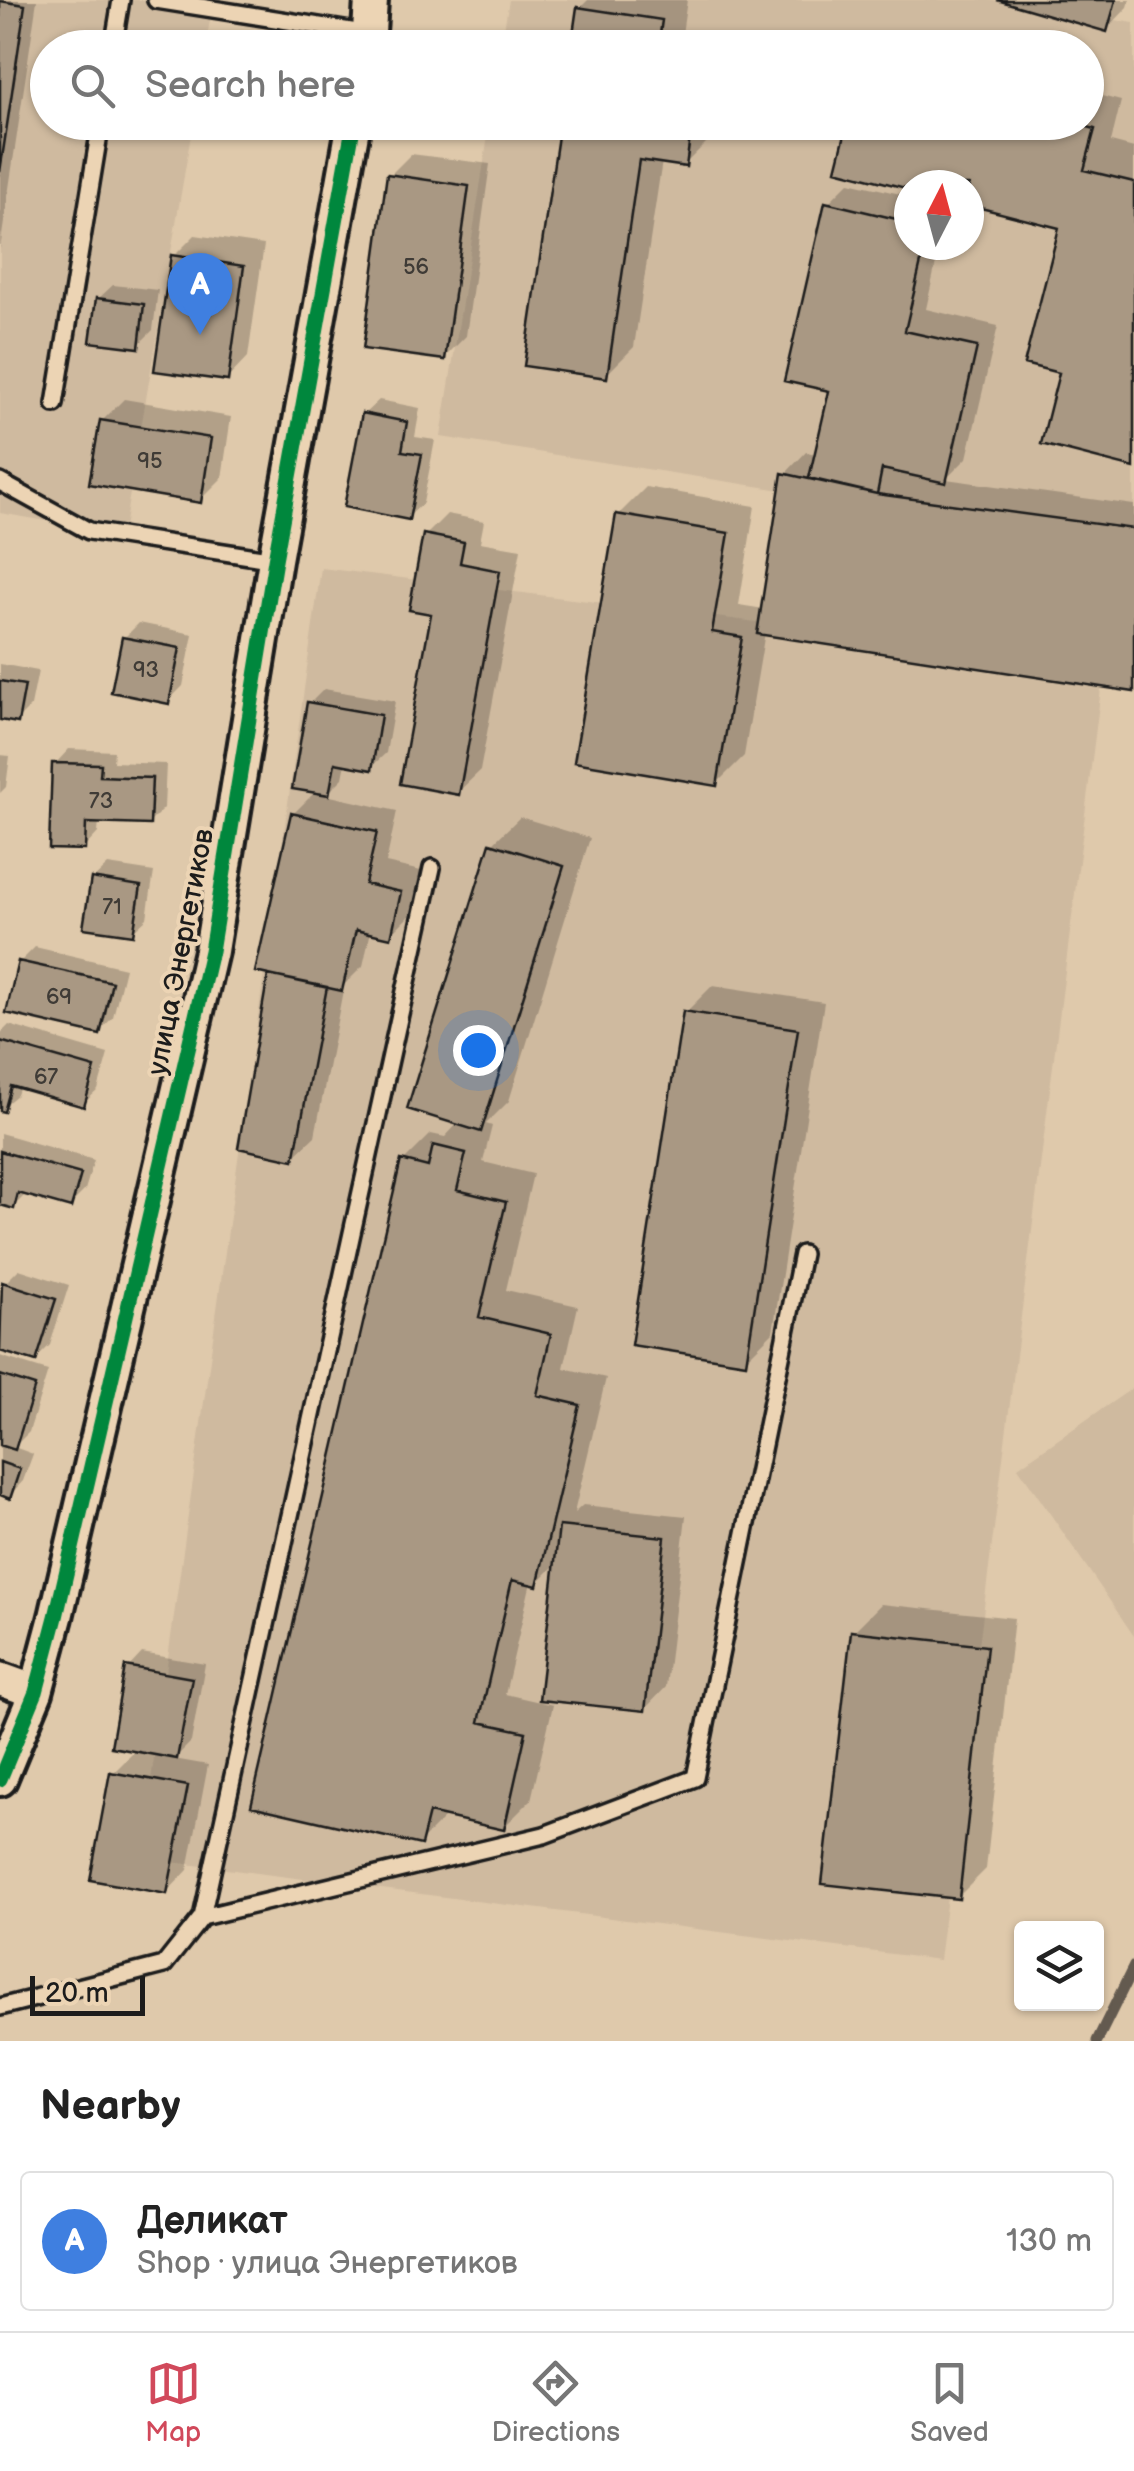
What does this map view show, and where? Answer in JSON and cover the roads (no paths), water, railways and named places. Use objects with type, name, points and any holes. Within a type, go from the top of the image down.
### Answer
[{"type":"street","points":[[370,30],[371,0]]},
{"type":"street","name":"улица Энергетиков","points":[[0,1779],[36,1692],[56,1617],[211,951],[275,560],[351,140]]},
{"type":"street","points":[[0,1679],[36,1692]]},
{"type":"lane","points":[[116,30],[121,0]]},
{"type":"lane","points":[[156,0],[312,30]]},
{"type":"lane","points":[[55,404],[98,140]]},
{"type":"lane","points":[[0,482],[89,531],[275,560]]},
{"type":"lane","points":[[0,2007],[164,1964],[202,1917],[432,868]]},
{"type":"lane","points":[[202,1917],[544,1835],[695,1778],[802,1254]]},
{"type":"waterway","points":[[1097,2041],[1134,1966]]},
{"type":"place","name":"Деликат","points":[[200,335]]}]
